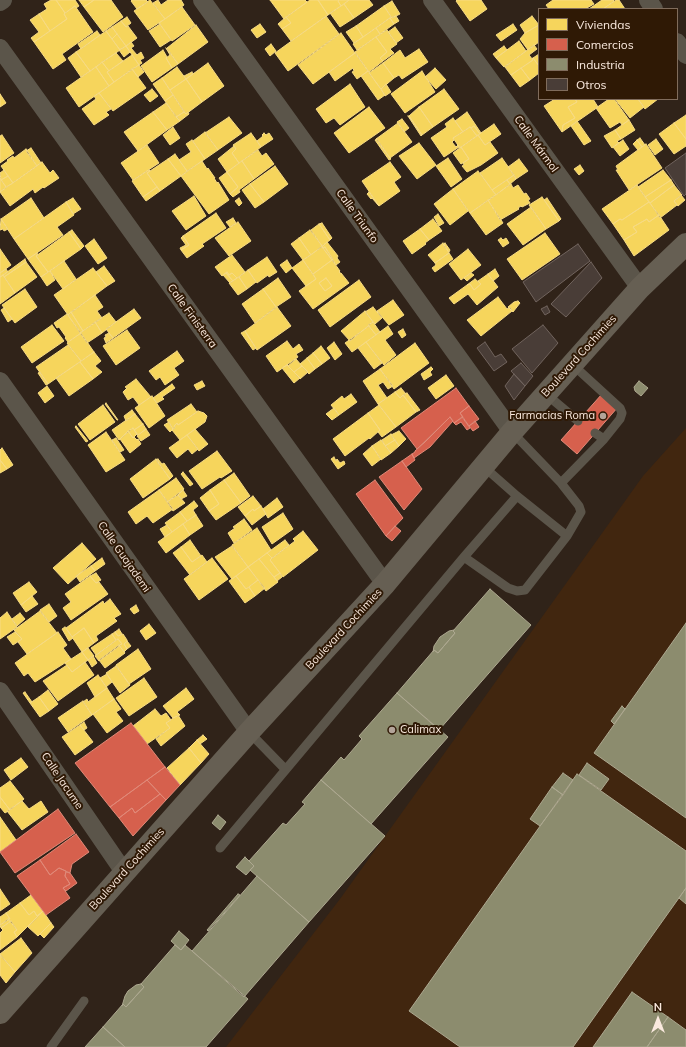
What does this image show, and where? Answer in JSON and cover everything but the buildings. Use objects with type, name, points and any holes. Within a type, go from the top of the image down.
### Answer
[{"type":"main road","name":"Boulevard Cochimies","points":[[0,1012],[249,732],[385,584],[512,432],[640,288],[686,244]]},
{"type":"street","name":"Calle Triunfo","points":[[202,0],[512,432]]},
{"type":"street","name":"Calle Mármol","points":[[432,0],[640,288]]},
{"type":"street","points":[[678,43],[686,55]]},
{"type":"street","name":"Calle Finisterra","points":[[0,48],[385,584]]},
{"type":"street","name":"Calle Guajademi","points":[[0,382],[249,732]]},
{"type":"street","name":"Calle Jacume","points":[[0,691],[124,872]]},
{"type":"lane","points":[[561,483],[604,439],[620,419],[622,413],[620,408],[573,365]]},
{"type":"lane","points":[[546,394],[578,421]]},
{"type":"lane","points":[[464,556],[508,588],[517,591],[525,590],[567,536],[581,512],[579,506],[561,483],[512,432]]},
{"type":"lane","points":[[595,433],[604,439]]},
{"type":"lane","points":[[483,466],[517,496],[567,536]]},
{"type":"lane","points":[[220,848],[464,556],[517,496]]},
{"type":"lane","points":[[249,732],[285,769]]},
{"type":"lane","points":[[51,1047],[84,1001]]},
{"type":"shaded area","points":[[686,428],[686,1047],[226,1047],[340,899],[643,476]]},
{"type":"place","name":"Farmacias Roma","points":[[603,416]]},
{"type":"place","name":"Calimax","points":[[392,730]]}]
